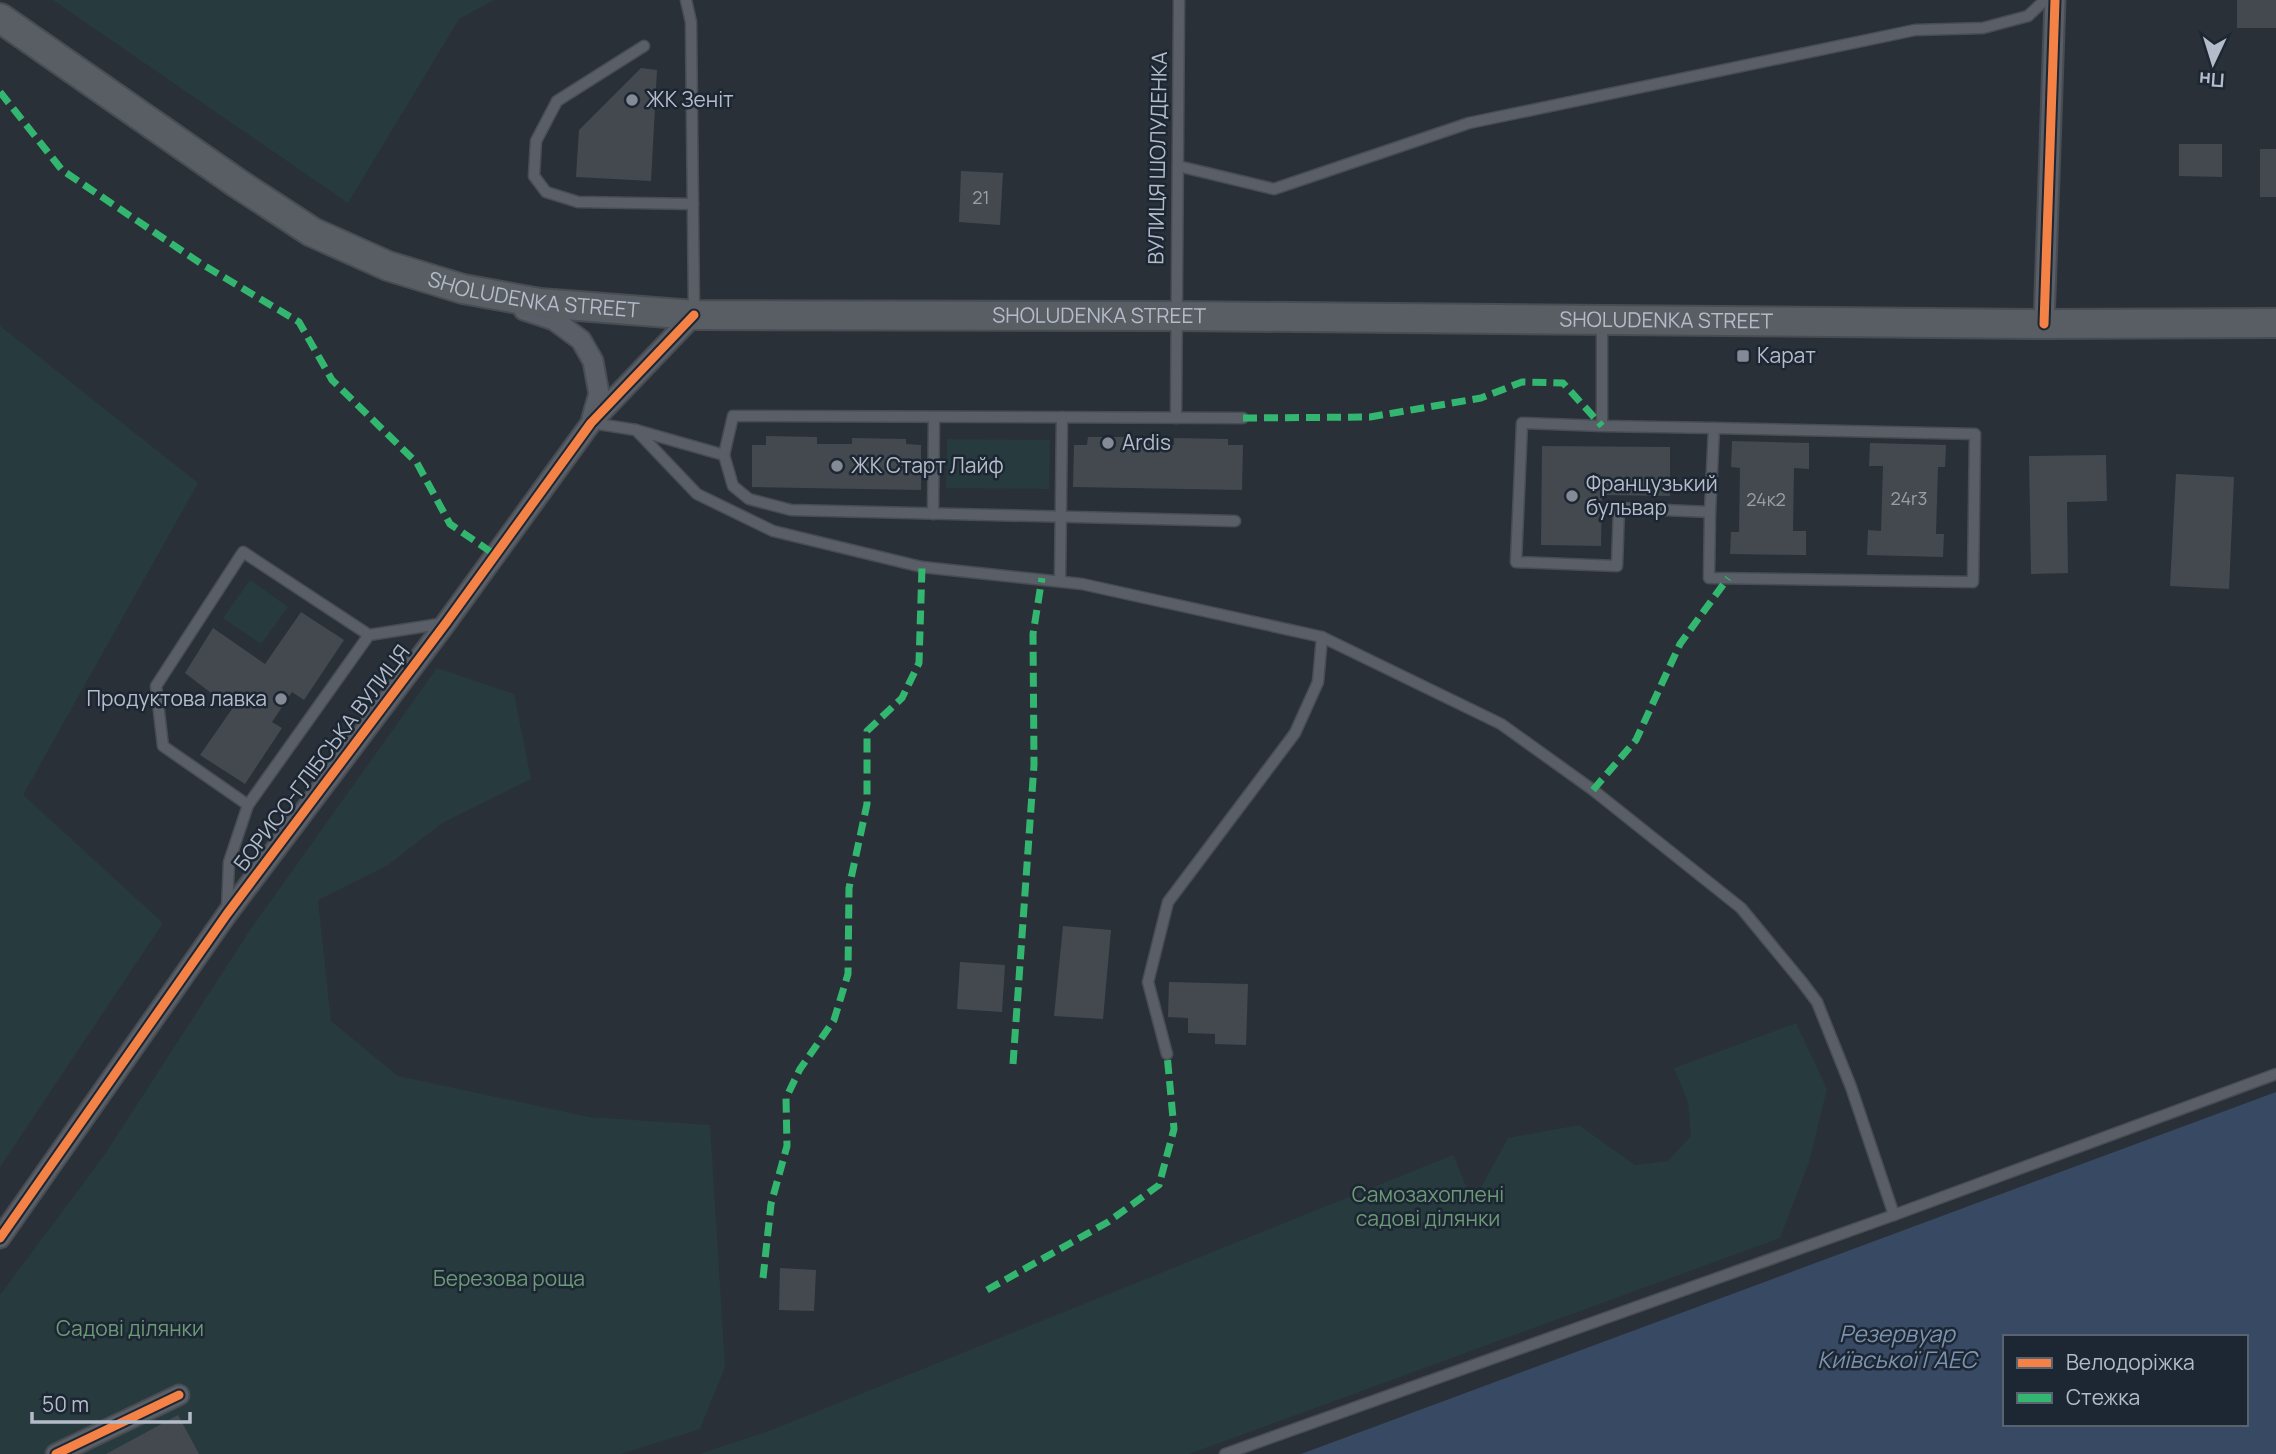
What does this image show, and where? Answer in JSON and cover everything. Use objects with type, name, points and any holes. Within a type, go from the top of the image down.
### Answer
[{"type":"main road","name":"SHOLUDENKA STREET","points":[[0,18],[312,232],[388,266],[463,289],[540,303],[694,315],[1176,316],[2044,324],[2276,323]]},
{"type":"street","points":[[2044,324],[2055,0]]},
{"type":"street","points":[[463,289],[554,320],[581,340],[593,361],[599,394],[591,423]]},
{"type":"street","name":"БОРИСО-ГЛІБСЬКА ВУЛИЦЯ","points":[[0,1238],[227,914],[446,623],[591,423],[694,315]]},
{"type":"street","points":[[56,1454],[178,1395]]},
{"type":"lane","points":[[686,0],[691,22],[694,315]]},
{"type":"lane","name":"ВУЛИЦЯ ШОЛУДЕНКА","points":[[1176,418],[1179,0]]},
{"type":"lane","points":[[1178,166],[1275,189],[1469,123],[1915,30],[1983,28],[2028,16],[2045,0]]},
{"type":"lane","points":[[643,46],[557,101],[536,141],[534,176],[546,192],[579,202],[693,204]]},
{"type":"lane","points":[[1602,321],[1602,426]]},
{"type":"lane","points":[[1235,521],[791,510],[749,499],[733,486],[724,455],[733,416],[1243,418]]},
{"type":"lane","points":[[933,514],[934,417]]},
{"type":"lane","points":[[1060,581],[1062,417]]},
{"type":"lane","points":[[1710,512],[1619,508],[1617,566],[1516,562],[1522,422],[1976,434],[1973,582],[1709,578],[1714,428]]},
{"type":"lane","points":[[591,423],[636,430],[724,455]]},
{"type":"lane","points":[[636,430],[697,494],[773,531],[922,567],[1082,584],[1321,637],[1501,724],[1593,790],[1741,908],[1817,1002],[1851,1087],[1894,1215]]},
{"type":"lane","points":[[248,805],[163,746],[156,686],[243,552],[369,635],[446,623]]},
{"type":"lane","points":[[227,914],[229,862],[248,805],[369,635]]},
{"type":"lane","points":[[1167,1054],[1148,982],[1168,902],[1294,733],[1318,682],[1321,637]]},
{"type":"lane","points":[[1225,1454],[1894,1215],[2276,1074]]},
{"type":"green space","points":[[53,0],[494,0],[459,19],[348,203]]},
{"type":"green space","points":[[0,326],[198,483],[23,795],[163,923],[0,1167]]},
{"type":"green space","points":[[947,439],[1050,440],[1049,489],[946,488]]},
{"type":"green space","points":[[250,580],[288,607],[261,644],[223,618]]},
{"type":"green space","name":"Березова роща","points":[[437,668],[514,694],[531,779],[442,823],[388,865],[318,900],[331,1021],[398,1076],[589,1117],[710,1125],[725,1367],[700,1429],[621,1454],[0,1454],[0,1295],[103,1157],[250,930]]},
{"type":"green space","name":"Самозахоплені садові ділянки","points":[[1796,1023],[1827,1089],[1809,1162],[1780,1238],[1189,1454],[699,1454],[769,1431],[1453,1155],[1473,1202],[1508,1138],[1579,1125],[1635,1165],[1668,1161],[1691,1136],[1688,1102],[1674,1068]]},
{"type":"water","name":"Резервуар Київської ГАЕС","points":[[2276,1092],[2276,1454],[1301,1454]]},
{"type":"building","points":[[2237,0],[2276,0],[2276,28],[2237,28]]},
{"type":"building","name":"ЖК Зеніт","points":[[641,68],[657,70],[651,181],[576,177],[579,130]]},
{"type":"building","points":[[2179,144],[2222,144],[2222,177],[2179,176]]},
{"type":"building","points":[[2260,149],[2276,149],[2276,197],[2260,197]]},
{"type":"building","points":[[961,171],[1003,173],[1000,225],[959,222]]},
{"type":"building","name":"ЖК Старт Лайф","points":[[766,436],[817,437],[817,444],[852,444],[852,438],[906,439],[906,444],[921,445],[921,490],[752,487],[752,445],[766,445]]},
{"type":"building","points":[[1088,437],[1139,437],[1139,444],[1174,445],[1174,438],[1228,439],[1228,445],[1243,445],[1242,490],[1073,487],[1074,445],[1087,445]]},
{"type":"building","points":[[1732,441],[1809,443],[1809,469],[1794,468],[1793,531],[1806,531],[1806,555],[1730,554],[1731,532],[1739,532],[1740,468],[1731,467]]},
{"type":"building","points":[[1870,443],[1946,445],[1945,467],[1938,467],[1936,534],[1944,534],[1943,557],[1867,555],[1868,530],[1881,531],[1883,466],[1869,466]]},
{"type":"building","name":"Французький бульвар","points":[[1542,446],[1670,447],[1670,496],[1602,495],[1601,546],[1541,545]]},
{"type":"building","points":[[2106,455],[2107,501],[2067,502],[2068,573],[2031,574],[2029,456]]},
{"type":"building","points":[[2176,474],[2234,477],[2229,589],[2170,586]]},
{"type":"building","points":[[301,612],[344,640],[304,700],[292,692],[272,722],[282,728],[245,784],[200,755],[232,709],[185,673],[213,628],[265,664]]},
{"type":"building","points":[[1063,926],[1111,930],[1103,1019],[1054,1016]]},
{"type":"building","points":[[960,962],[1005,965],[1002,1012],[957,1009]]},
{"type":"building","points":[[1169,982],[1248,984],[1246,1045],[1215,1044],[1215,1034],[1188,1033],[1188,1018],[1168,1017]]},
{"type":"building","points":[[780,1268],[816,1270],[814,1311],[779,1310]]},
{"type":"building","points":[[178,1415],[199,1454],[106,1454]]},
{"type":"marked path","points":[[0,92],[62,170],[200,263],[299,322],[332,380],[417,463],[450,524],[494,554]]},
{"type":"marked path","points":[[1243,418],[1370,417],[1481,398],[1522,382],[1563,383],[1602,426]]},
{"type":"marked path","points":[[763,1278],[771,1204],[787,1146],[786,1098],[800,1069],[834,1020],[848,974],[849,888],[867,804],[867,731],[902,698],[919,663],[922,567]]},
{"type":"marked path","points":[[1013,1064],[1034,765],[1033,634],[1042,578]]},
{"type":"marked path","points":[[1593,790],[1636,740],[1680,644],[1728,578]]},
{"type":"marked path","points":[[987,1290],[1108,1222],[1159,1185],[1174,1129],[1167,1054]]},
{"type":"cycle path","points":[[2044,324],[2055,0]]},
{"type":"cycle path","points":[[0,1238],[227,914],[446,623],[591,423],[694,315]]},
{"type":"cycle path","points":[[56,1454],[179,1395]]},
{"type":"place","name":"ЖК Зеніт","points":[[632,100]]},
{"type":"place","name":"Карат","points":[[1743,356]]},
{"type":"place","name":"Ardis","points":[[1108,443]]},
{"type":"place","name":"ЖК Старт Лайф","points":[[837,466]]},
{"type":"place","name":"Французький бульвар","points":[[1572,496]]},
{"type":"place","name":"Продуктова лавка","points":[[281,699]]},
{"type":"park label","name":"Садові ділянки","points":[[130,1329]]}]
